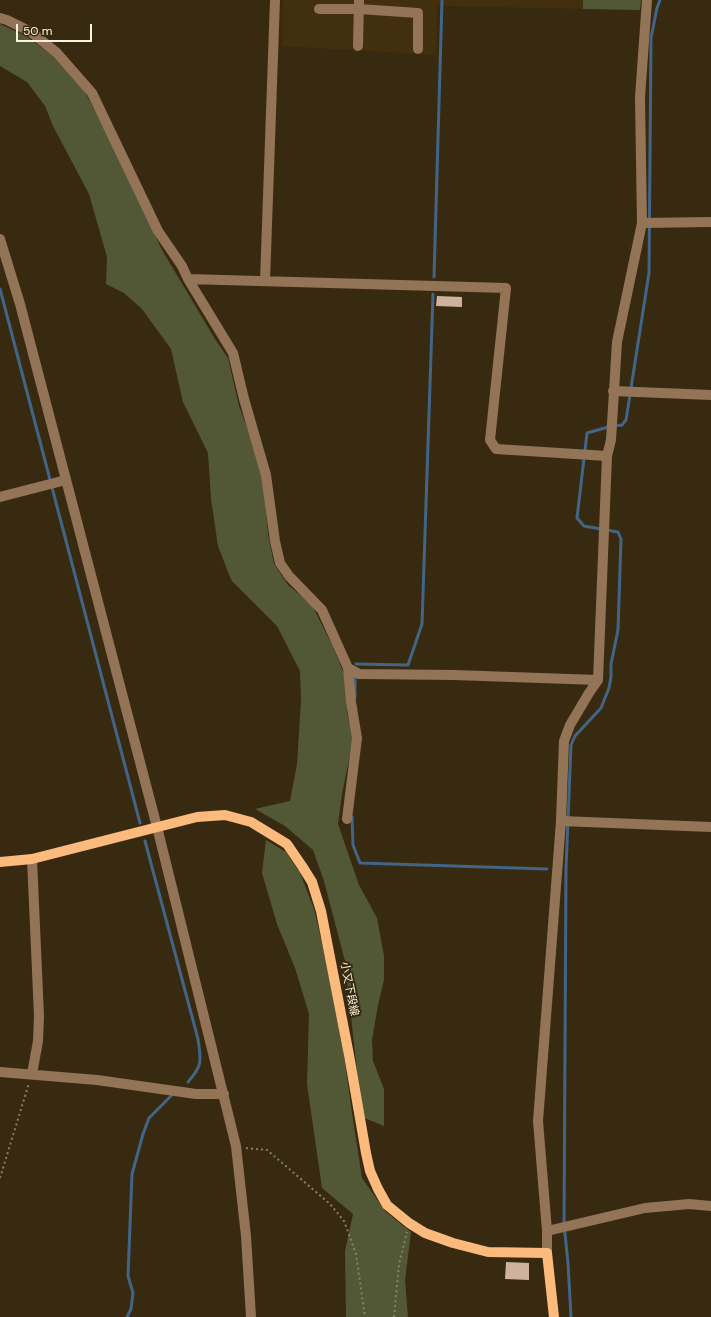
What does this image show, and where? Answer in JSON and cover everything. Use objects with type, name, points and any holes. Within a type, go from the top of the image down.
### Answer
[{"type":"main road","name":"小又下段線","points":[[0,862],[32,859],[197,817],[225,815],[251,822],[287,844],[312,882],[321,911],[370,1171],[387,1205],[409,1223],[425,1233],[453,1243],[488,1252],[547,1253]]},
{"type":"main road","points":[[547,1253],[554,1317]]},
{"type":"street","points":[[265,281],[274,0]]},
{"type":"street","points":[[547,1253],[547,1230],[538,1121],[561,821],[564,741],[570,725],[598,680],[607,456],[611,440],[617,342],[642,223],[640,97],[647,0]]},
{"type":"street","points":[[319,9],[359,5],[418,13],[418,49]]},
{"type":"street","points":[[358,46],[359,5]]},
{"type":"street","points":[[0,18],[13,23],[36,36],[57,53],[92,92],[158,231],[182,266],[188,279],[233,353],[244,399],[266,474],[274,541],[280,563],[289,576],[322,610],[348,668],[351,702],[357,738],[347,819]]},
{"type":"street","points":[[642,223],[711,222]]},
{"type":"street","points":[[0,239],[20,304],[157,827],[178,918],[224,1094],[236,1146],[246,1236],[251,1317]]},
{"type":"street","points":[[188,279],[506,288],[490,440],[496,449],[607,456]]},
{"type":"street","points":[[613,391],[711,395]]},
{"type":"street","points":[[0,498],[66,480]]},
{"type":"street","points":[[348,668],[359,674],[454,675],[598,680]]},
{"type":"street","points":[[561,821],[711,827]]},
{"type":"street","points":[[32,859],[39,1016],[38,1041],[32,1074]]},
{"type":"street","points":[[0,1072],[97,1080],[196,1094],[224,1094]]},
{"type":"street","points":[[547,1230],[645,1208],[689,1204],[711,1206]]},
{"type":"path","points":[[0,1178],[32,1074]]},
{"type":"path","points":[[236,1146],[267,1150],[330,1204],[344,1220],[356,1254],[365,1317]]},
{"type":"path","points":[[394,1317],[399,1264],[409,1223]]},
{"type":"shaded area","points":[[283,0],[583,0],[583,9],[437,6],[436,55],[282,46]]},
{"type":"green space","points":[[583,0],[641,0],[640,10],[583,9]]},
{"type":"green space","points":[[0,24],[26,36],[54,57],[84,90],[115,150],[162,250],[228,358],[239,406],[254,446],[263,480],[268,534],[274,564],[288,585],[312,605],[333,647],[344,674],[347,712],[353,740],[342,794],[338,824],[359,885],[377,918],[384,956],[384,980],[372,1040],[373,1061],[384,1089],[384,1126],[362,1117],[345,961],[324,881],[313,850],[285,826],[255,809],[290,801],[297,764],[301,701],[300,671],[277,626],[232,581],[230,577],[218,546],[211,499],[208,453],[183,402],[171,349],[142,309],[124,293],[106,284],[107,257],[89,194],[53,126],[45,106],[27,82],[0,66]]},
{"type":"green space","points":[[266,840],[286,852],[300,873],[314,909],[338,1012],[362,1178],[386,1212],[411,1232],[405,1280],[408,1317],[346,1317],[345,1251],[353,1214],[322,1188],[307,1084],[309,1014],[295,968],[277,924],[262,873]]},
{"type":"building","points":[[437,296],[462,297],[462,307],[436,306]]},
{"type":"building","points":[[506,1262],[529,1263],[529,1280],[505,1279]]},
{"type":"waterway","points":[[434,277],[442,0]]},
{"type":"waterway","points":[[571,1317],[564,1224],[566,869],[571,745],[575,736],[601,708],[609,688],[611,664],[618,630],[621,539],[618,532],[584,526],[577,518],[587,433],[612,426],[622,425],[626,420],[649,273],[651,38],[660,0]]},
{"type":"waterway","points":[[0,289],[140,823]]},
{"type":"waterway","points":[[356,664],[408,665],[422,624],[433,294]]},
{"type":"waterway","points":[[355,676],[355,697]]},
{"type":"waterway","points":[[352,817],[353,845],[360,863],[547,869]]},
{"type":"waterway","points":[[145,841],[198,1039],[200,1053],[199,1067],[188,1082]]},
{"type":"waterway","points":[[127,1317],[131,1309],[133,1293],[128,1276],[132,1174],[149,1118],[173,1094]]}]
